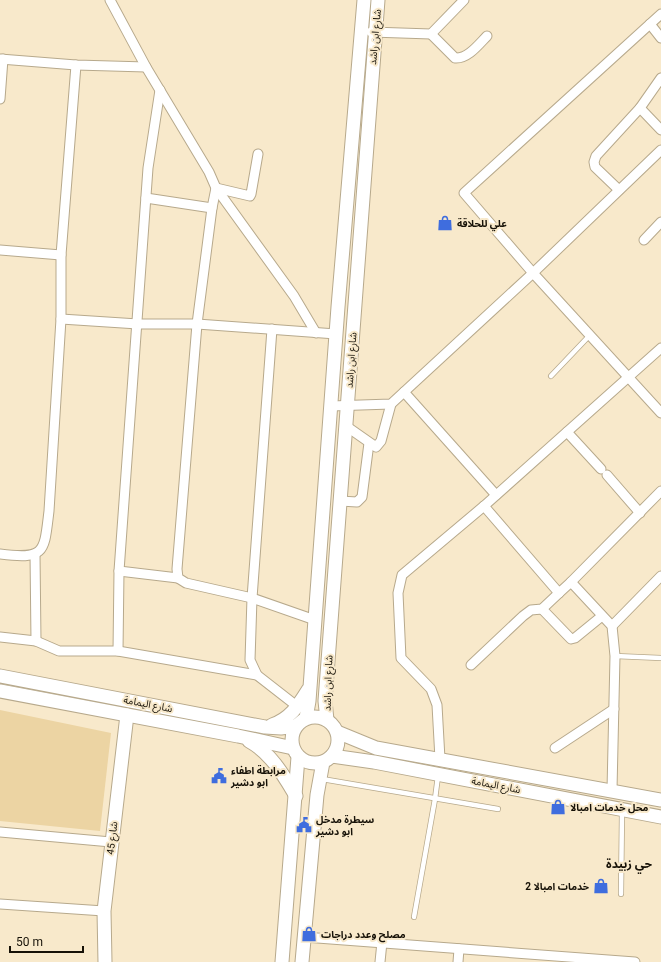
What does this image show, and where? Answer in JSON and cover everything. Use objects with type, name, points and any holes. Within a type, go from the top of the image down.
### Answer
[{"type":"main road","name":"شارع ابن راشد","points":[[301,722],[310,686],[336,334],[364,0]]},
{"type":"main road","name":"شارع ابن راشد","points":[[327,720],[325,701],[378,0]]},
{"type":"main road","name":"شارع اليمامة","points":[[0,676],[265,727],[281,728],[301,722]]},
{"type":"main road","points":[[265,727],[283,721],[298,707],[310,686]]},
{"type":"main road","name":"شارع اليمامة","points":[[0,691],[238,736],[295,753]]},
{"type":"main road","name":"شارع 45","points":[[105,962],[104,912],[127,715]]},
{"type":"main road","points":[[282,962],[296,796],[295,753],[291,736],[301,722],[317,717],[327,720],[337,732],[338,742],[327,759],[320,778],[302,962]]},
{"type":"main road","name":"شارع اليمامة","points":[[337,732],[376,748],[661,800]]},
{"type":"main road","points":[[238,736],[251,742],[267,755],[276,765],[296,796]]},
{"type":"main road","points":[[295,753],[312,764],[327,759]]},
{"type":"main road","name":"شارع اليمامة","points":[[327,759],[438,774],[661,816]]},
{"type":"street","points":[[110,0],[146,67],[209,172],[216,188],[294,296],[316,333]]},
{"type":"street","points":[[431,34],[464,0]]},
{"type":"street","points":[[661,14],[464,193],[661,414]]},
{"type":"street","points":[[650,24],[661,38]]},
{"type":"street","points":[[362,31],[375,33],[431,34],[455,58],[460,58],[469,53],[487,36]]},
{"type":"street","points":[[0,99],[1,59],[76,65],[146,67]]},
{"type":"street","points":[[0,554],[24,557],[42,550],[45,542],[49,510],[61,319],[61,255],[76,65]]},
{"type":"street","points":[[619,190],[599,172],[594,162],[599,151],[640,108],[661,78]]},
{"type":"street","points":[[118,650],[120,571],[148,168],[160,90]]},
{"type":"street","points":[[640,108],[661,130]]},
{"type":"street","points":[[346,426],[369,443],[376,447],[379,445],[391,404],[661,150]]},
{"type":"street","points":[[216,188],[250,196],[258,154]]},
{"type":"street","points":[[178,578],[177,561],[197,324],[216,188]]},
{"type":"street","points":[[146,198],[212,208]]},
{"type":"street","points":[[644,240],[661,222]]},
{"type":"street","points":[[0,250],[61,255]]},
{"type":"street","points":[[61,319],[138,324],[197,324],[336,334]]},
{"type":"street","points":[[272,329],[252,598],[250,660],[257,675],[298,707]]},
{"type":"street","points":[[440,759],[437,705],[431,689],[401,658],[398,593],[402,574],[484,506],[661,348]]},
{"type":"street","points":[[404,392],[496,495]]},
{"type":"street","points":[[331,406],[347,407],[391,404]]},
{"type":"street","points":[[567,432],[640,513]]},
{"type":"street","points":[[340,501],[357,502],[362,497],[369,443]]},
{"type":"street","points":[[471,665],[523,616],[531,610],[542,609],[560,593],[661,491]]},
{"type":"street","points":[[484,506],[560,593]]},
{"type":"street","points":[[35,554],[36,641]]},
{"type":"street","points":[[120,571],[178,578],[186,583],[252,598],[315,620]]},
{"type":"street","points":[[612,626],[661,576]]},
{"type":"street","points":[[571,582],[612,626],[615,656],[612,790]]},
{"type":"street","points":[[542,609],[571,639],[575,638],[602,616]]},
{"type":"street","points":[[0,636],[36,641],[59,651],[118,650],[257,675]]},
{"type":"street","points":[[554,748],[614,709]]},
{"type":"street","points":[[0,832],[111,842]]},
{"type":"street","points":[[0,904],[104,912]]},
{"type":"street","points":[[304,937],[459,949],[531,958],[635,962]]},
{"type":"street","points":[[380,962],[382,942]]},
{"type":"street","points":[[458,962],[459,949]]},
{"type":"lane","points":[[551,376],[590,335]]},
{"type":"lane","points":[[615,656],[661,658]]},
{"type":"lane","points":[[414,917],[438,774]]},
{"type":"lane","points":[[320,778],[498,809]]},
{"type":"lane","points":[[621,894],[622,809]]},
{"type":"shaded area","points":[[0,710],[111,733],[100,831],[0,821]]},
{"type":"place","name":"علي للحلاقة","points":[[445,223]]},
{"type":"place","name":"مرابطة اطفاء ابو دشير","points":[[219,776]]},
{"type":"place","name":"محل خدمات امبالا","points":[[558,807]]},
{"type":"place","name":"سيطرة مدخل ابو دشير","points":[[304,825]]},
{"type":"place","name":"خدمات امبالا 2","points":[[601,886]]},
{"type":"place","name":"مصلح وعدد دراجات","points":[[309,934]]},
{"type":"district","name":"حي زبيدة","points":[[629,864]]}]
